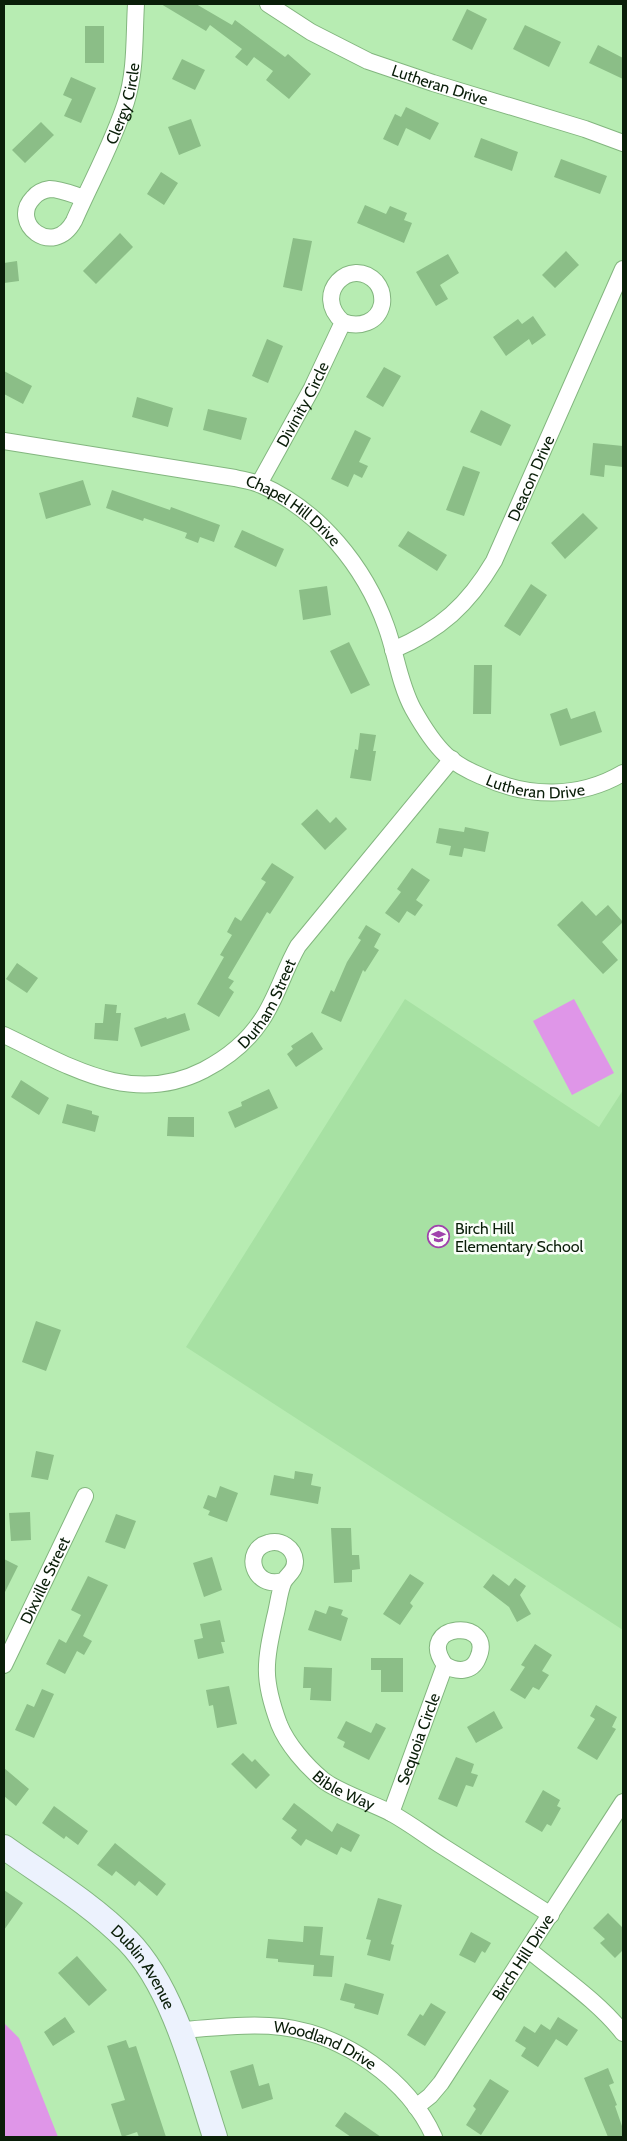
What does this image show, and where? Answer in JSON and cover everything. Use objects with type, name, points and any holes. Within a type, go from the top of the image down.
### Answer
[{"type":"street","name":"Clergy Circle","points":[[84,198],[126,102],[133,62],[136,4]]},
{"type":"street","name":"Lutheran Drive","points":[[268,4],[311,32],[368,61],[433,83],[585,129],[623,143]]},
{"type":"street","name":"Deacon Drive","points":[[393,650],[431,631],[449,617],[480,585],[494,561],[623,269]]},
{"type":"street","name":"Divinity Circle","points":[[260,484],[312,388],[343,322]]},
{"type":"street","name":"Chapel Hill Drive","points":[[4,441],[235,478],[260,484],[283,496],[334,538],[350,558],[376,601],[404,689],[412,708],[433,741],[452,759]]},
{"type":"street","name":"Lutheran Drive","points":[[452,759],[462,767],[494,783],[533,792],[572,791],[591,787],[623,773]]},
{"type":"street","name":"Durham Street","points":[[4,1035],[81,1072],[110,1082],[130,1085],[147,1085],[174,1081],[200,1072],[218,1063],[233,1053],[261,1021],[298,946],[452,759]]},
{"type":"street","name":"Dixville Street","points":[[4,1665],[85,1496]]},
{"type":"street","name":"Bible Way","points":[[283,1581],[267,1656],[266,1677],[280,1726],[293,1748],[324,1781],[391,1813],[551,1915]]},
{"type":"street","name":"Sequoia Circle","points":[[391,1813],[445,1665]]},
{"type":"street","name":"Birch Hill Drive","points":[[416,2107],[430,2096],[441,2083],[529,1950],[623,1802]]},
{"type":"street","name":"Dublin Avenue","points":[[4,1847],[90,1908],[129,1942],[146,1963],[180,2030],[216,2137]]},
{"type":"street","points":[[529,1950],[589,1999],[615,2022],[623,2033]]},
{"type":"street","name":"Woodland Drive","points":[[180,2030],[254,2026],[283,2028],[328,2040],[363,2058],[381,2071],[416,2107],[434,2137]]},
{"type":"shaded area","name":"Birch Hill Elementary School","points":[[405,999],[599,1127],[623,1090],[623,1630],[186,1347]]},
{"type":"shaded area","points":[[574,999],[614,1073],[572,1095],[533,1021]]},
{"type":"shaded area","points":[[4,2023],[19,2038],[58,2137],[4,2137]]},
{"type":"building","points":[[161,4],[196,4],[232,25],[235,20],[285,57],[288,54],[311,74],[289,99],[266,80],[273,71],[254,57],[247,66],[235,57],[242,49],[210,25],[206,31]]},
{"type":"building","points":[[467,9],[487,19],[472,50],[452,40]]},
{"type":"building","points":[[525,25],[561,42],[549,67],[513,49]]},
{"type":"building","points":[[85,26],[104,26],[104,63],[85,63]]},
{"type":"building","points":[[598,45],[623,58],[623,79],[589,63]]},
{"type":"building","points":[[182,59],[205,70],[195,90],[172,79]]},
{"type":"building","points":[[71,77],[96,88],[81,123],[64,116],[72,99],[63,95]]},
{"type":"building","points":[[406,107],[439,123],[430,140],[406,128],[398,146],[383,139],[395,114],[401,117]]},
{"type":"building","points":[[191,119],[201,146],[179,155],[168,127]]},
{"type":"building","points":[[41,122],[54,135],[25,163],[12,150]]},
{"type":"building","points":[[481,138],[518,152],[512,171],[474,157]]},
{"type":"building","points":[[561,159],[607,176],[600,194],[554,177]]},
{"type":"building","points":[[161,172],[178,183],[164,205],[147,194]]},
{"type":"building","points":[[365,205],[386,214],[390,206],[407,213],[404,220],[412,223],[404,243],[357,223]]},
{"type":"building","points":[[120,233],[133,247],[96,284],[83,271]]},
{"type":"building","points":[[293,238],[312,241],[302,291],[283,287]]},
{"type":"building","points":[[566,251],[579,265],[555,288],[542,275]]},
{"type":"building","points":[[448,254],[459,273],[440,285],[448,299],[436,306],[416,272]]},
{"type":"building","points":[[17,261],[19,281],[4,283],[4,263]]},
{"type":"building","points":[[533,316],[546,335],[532,345],[529,339],[506,356],[493,337],[518,319],[522,324]]},
{"type":"building","points":[[267,339],[283,346],[268,383],[252,376]]},
{"type":"building","points":[[384,367],[401,376],[383,407],[366,397]]},
{"type":"building","points":[[4,371],[32,386],[23,404],[4,394]]},
{"type":"building","points":[[137,397],[173,408],[168,427],[132,417]]},
{"type":"building","points":[[208,409],[247,418],[241,440],[203,430]]},
{"type":"building","points":[[481,410],[511,425],[501,446],[470,432]]},
{"type":"building","points":[[355,430],[371,438],[359,462],[368,466],[362,478],[354,474],[348,487],[331,479]]},
{"type":"building","points":[[593,443],[623,446],[623,467],[605,465],[604,477],[590,475]]},
{"type":"building","points":[[463,466],[480,472],[464,516],[446,510]]},
{"type":"building","points":[[83,480],[91,505],[46,519],[39,493]]},
{"type":"building","points":[[112,490],[170,510],[171,507],[220,525],[214,542],[200,537],[198,543],[185,538],[187,533],[144,518],[143,521],[106,508]]},
{"type":"building","points":[[583,513],[598,528],[565,559],[551,543]]},
{"type":"building","points":[[242,530],[284,549],[276,567],[234,547]]},
{"type":"building","points":[[408,531],[447,555],[437,571],[398,546]]},
{"type":"building","points":[[531,584],[547,595],[520,636],[504,626]]},
{"type":"building","points":[[327,586],[331,615],[303,620],[299,590]]},
{"type":"building","points":[[349,642],[370,685],[351,694],[330,651]]},
{"type":"building","points":[[474,665],[492,665],[491,714],[473,714]]},
{"type":"building","points":[[567,708],[571,719],[595,711],[602,732],[560,746],[550,714]]},
{"type":"building","points":[[360,733],[376,735],[373,751],[376,751],[371,781],[350,778],[355,749],[358,750]]},
{"type":"building","points":[[317,809],[330,823],[336,817],[347,829],[325,850],[301,824]]},
{"type":"building","points":[[465,827],[489,832],[485,852],[464,848],[462,857],[449,855],[451,846],[436,843],[439,828],[464,832]]},
{"type":"building","points":[[272,863],[294,877],[270,914],[267,912],[228,978],[234,981],[229,988],[234,992],[219,1017],[197,1004],[224,957],[220,955],[232,935],[227,932],[235,917],[241,921],[266,882],[261,879]]},
{"type":"building","points":[[412,868],[430,880],[416,900],[423,905],[415,916],[407,911],[399,923],[385,913],[401,892],[397,889]]},
{"type":"building","points":[[582,901],[596,916],[608,905],[623,922],[602,942],[618,960],[603,974],[557,925]]},
{"type":"building","points":[[366,925],[381,934],[374,947],[379,950],[365,972],[363,970],[341,1022],[321,1013],[331,990],[334,992],[347,962],[361,940],[358,938]]},
{"type":"building","points":[[17,963],[38,978],[27,993],[6,979]]},
{"type":"building","points":[[105,1004],[117,1005],[116,1013],[121,1013],[118,1041],[94,1039],[95,1023],[103,1023]]},
{"type":"building","points":[[185,1013],[190,1030],[141,1047],[134,1028],[166,1017],[167,1019]]},
{"type":"building","points":[[312,1032],[323,1049],[296,1067],[287,1054],[293,1049],[291,1046]]},
{"type":"building","points":[[21,1080],[49,1098],[39,1115],[11,1097]]},
{"type":"building","points":[[269,1089],[278,1108],[235,1128],[228,1112],[242,1106],[241,1102]]},
{"type":"building","points":[[67,1104],[92,1111],[92,1114],[99,1116],[95,1132],[62,1123]]},
{"type":"building","points":[[168,1117],[194,1117],[194,1137],[167,1136]]},
{"type":"building","points":[[36,1321],[61,1330],[46,1371],[22,1362]]},
{"type":"building","points":[[36,1451],[54,1455],[48,1480],[31,1477]]},
{"type":"building","points":[[295,1471],[313,1474],[311,1485],[321,1487],[318,1504],[270,1495],[274,1475],[294,1479]]},
{"type":"building","points":[[220,1486],[238,1493],[227,1522],[208,1515],[210,1511],[203,1508],[208,1495],[216,1498]]},
{"type":"building","points":[[30,1512],[31,1540],[11,1541],[9,1513]]},
{"type":"building","points":[[116,1514],[136,1521],[125,1549],[105,1542]]},
{"type":"building","points":[[331,1528],[351,1528],[352,1555],[359,1555],[360,1569],[352,1570],[352,1582],[334,1583]]},
{"type":"building","points":[[212,1557],[222,1590],[204,1597],[193,1563]]},
{"type":"building","points":[[4,1559],[18,1566],[4,1594]]},
{"type":"building","points":[[410,1574],[424,1583],[410,1603],[413,1606],[400,1625],[383,1614]]},
{"type":"building","points":[[493,1574],[509,1586],[515,1578],[526,1586],[520,1595],[531,1614],[517,1622],[509,1607],[483,1587]]},
{"type":"building","points":[[88,1576],[108,1585],[83,1636],[92,1641],[84,1655],[77,1651],[65,1674],[46,1664],[59,1639],[66,1643],[81,1615],[71,1610]]},
{"type":"building","points":[[329,1606],[343,1610],[341,1615],[348,1618],[341,1641],[308,1630],[315,1610],[326,1614]]},
{"type":"building","points":[[220,1620],[225,1642],[221,1642],[224,1653],[198,1659],[194,1640],[203,1638],[200,1624]]},
{"type":"building","points":[[535,1644],[552,1655],[542,1671],[549,1675],[539,1690],[533,1687],[525,1699],[510,1690],[525,1667],[521,1665]]},
{"type":"building","points":[[371,1658],[403,1658],[403,1692],[381,1692],[381,1670],[371,1670]]},
{"type":"building","points":[[304,1667],[332,1668],[331,1701],[310,1700],[311,1688],[303,1688]]},
{"type":"building","points":[[229,1686],[237,1724],[217,1728],[213,1705],[209,1706],[206,1690]]},
{"type":"building","points":[[42,1689],[54,1694],[34,1738],[15,1730],[27,1704],[34,1707]]},
{"type":"building","points":[[596,1705],[617,1717],[612,1727],[616,1729],[597,1760],[577,1748],[595,1719],[590,1716]]},
{"type":"building","points":[[494,1711],[503,1728],[476,1743],[467,1727]]},
{"type":"building","points":[[346,1721],[371,1733],[376,1723],[386,1728],[369,1760],[343,1747],[345,1742],[337,1738]]},
{"type":"building","points":[[243,1753],[252,1762],[255,1759],[270,1775],[256,1789],[231,1764]]},
{"type":"building","points":[[456,1757],[474,1764],[471,1773],[478,1775],[473,1787],[466,1785],[457,1807],[438,1799]]},
{"type":"building","points":[[4,1768],[29,1789],[16,1806],[4,1796]]},
{"type":"building","points":[[543,1790],[560,1800],[557,1806],[561,1808],[551,1826],[547,1824],[542,1832],[525,1822]]},
{"type":"building","points":[[294,1803],[332,1832],[337,1823],[360,1835],[351,1852],[341,1847],[337,1855],[306,1839],[301,1846],[291,1838],[297,1830],[282,1819]]},
{"type":"building","points":[[54,1806],[88,1831],[78,1845],[66,1836],[64,1839],[42,1823]]},
{"type":"building","points":[[115,1843],[166,1884],[157,1896],[139,1881],[135,1886],[116,1871],[112,1876],[97,1865]]},
{"type":"building","points":[[4,1890],[23,1903],[4,1930]]},
{"type":"building","points":[[378,1898],[402,1905],[391,1944],[394,1945],[390,1961],[367,1955],[371,1940],[366,1939]]},
{"type":"building","points":[[608,1913],[623,1928],[623,1950],[615,1958],[600,1943],[605,1939],[593,1928]]},
{"type":"building","points":[[304,1926],[323,1927],[320,1955],[334,1956],[332,1977],[313,1976],[314,1965],[278,1962],[278,1959],[266,1958],[268,1939],[303,1942]]},
{"type":"building","points":[[471,1932],[491,1943],[485,1953],[482,1951],[475,1963],[459,1955]]},
{"type":"building","points":[[77,1956],[107,1990],[89,2006],[58,1973]]},
{"type":"building","points":[[345,1983],[384,1994],[378,2015],[354,2008],[355,2004],[340,2000]]},
{"type":"building","points":[[431,2003],[446,2012],[425,2046],[407,2035],[420,2014],[423,2016]]},
{"type":"building","points":[[65,2017],[75,2032],[53,2046],[44,2032]]},
{"type":"building","points":[[558,2017],[578,2030],[567,2046],[556,2039],[538,2067],[521,2056],[526,2048],[515,2041],[524,2026],[535,2033],[541,2024],[550,2030]]},
{"type":"building","points":[[126,2040],[129,2048],[136,2046],[166,2137],[139,2137],[137,2132],[122,2137],[111,2104],[125,2100],[107,2046]]},
{"type":"building","points":[[253,2064],[259,2086],[269,2083],[273,2099],[242,2109],[230,2071]]},
{"type":"building","points":[[608,2068],[614,2083],[609,2085],[617,2105],[615,2106],[623,2129],[623,2137],[608,2137],[584,2078]]},
{"type":"building","points":[[490,2079],[509,2091],[481,2135],[466,2125],[476,2109],[473,2106]]},
{"type":"building","points":[[345,2112],[381,2137],[351,2137],[335,2126]]},
{"type":"place","name":"Birch Hill Elementary School","points":[[439,1237]]}]
